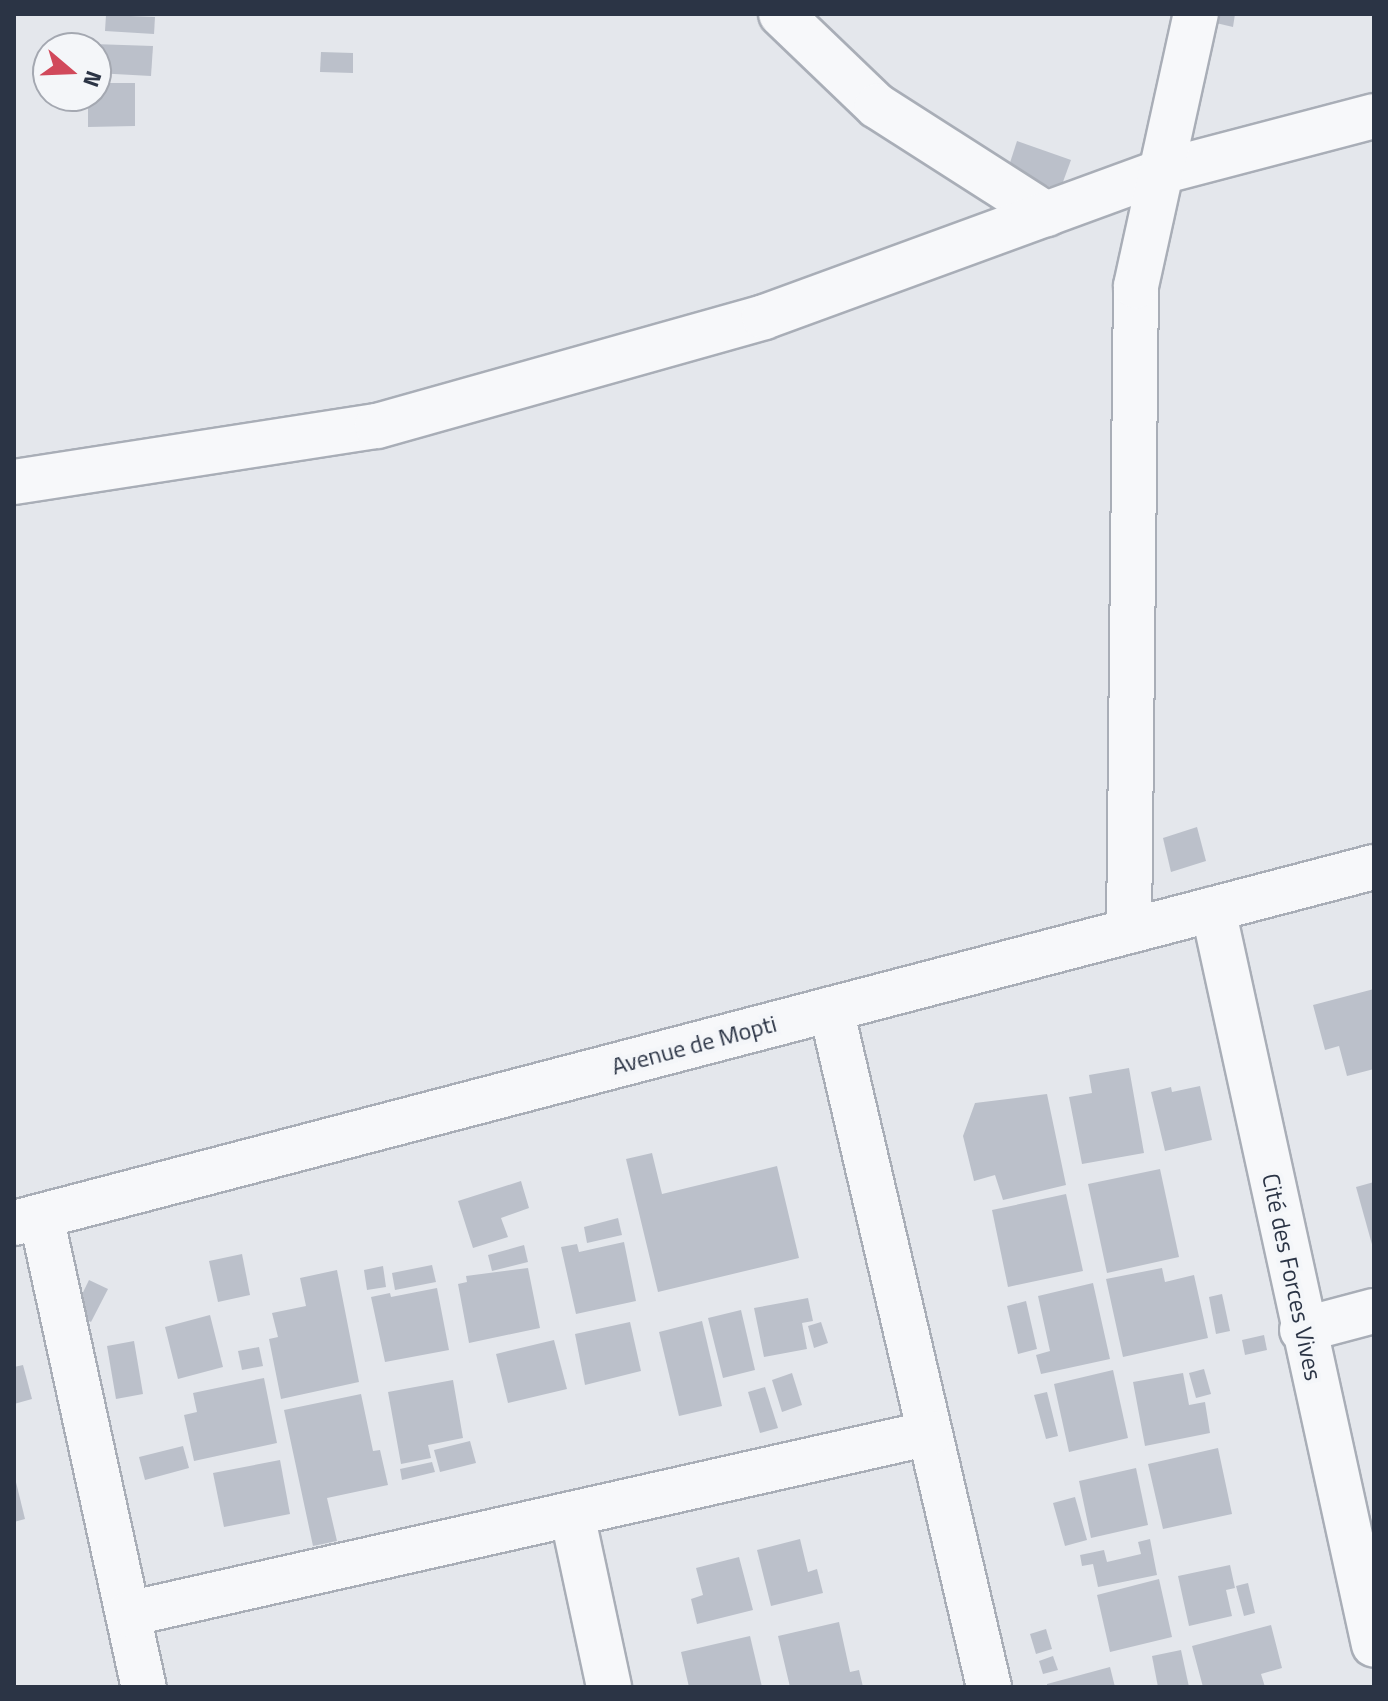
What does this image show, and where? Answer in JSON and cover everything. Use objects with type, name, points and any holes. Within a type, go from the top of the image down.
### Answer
[{"type":"street","points":[[781,14],[877,106],[1046,214]]},
{"type":"street","points":[[1129,931],[1136,286],[1196,14]]},
{"type":"street","points":[[14,482],[377,426],[764,317],[1161,172],[1374,116]]},
{"type":"street","name":"Avenue de Mopti","points":[[28,1220],[1374,867]]},
{"type":"street","name":"Cité des Forces Vives","points":[[1213,909],[1302,1330],[1374,1645]]},
{"type":"street","points":[[831,1009],[989,1687]]},
{"type":"street","points":[[28,1220],[144,1687]]},
{"type":"street","points":[[1302,1330],[1374,1311]]},
{"type":"street","points":[[128,1614],[930,1433]]},
{"type":"street","points":[[572,1514],[609,1687]]},
{"type":"building","points":[[1217,14],[1235,14],[1233,27],[1216,23]]},
{"type":"building","points":[[106,15],[155,17],[154,34],[105,31]]},
{"type":"building","points":[[112,45],[153,46],[151,76],[112,74]]},
{"type":"building","points":[[321,52],[353,53],[353,73],[320,72]]},
{"type":"building","points":[[112,83],[135,83],[135,126],[88,127],[88,112],[112,112]]},
{"type":"building","points":[[1017,141],[1071,160],[1060,190],[1007,172]]},
{"type":"building","points":[[1197,827],[1206,861],[1171,872],[1163,838]]},
{"type":"building","points":[[1374,989],[1374,1069],[1347,1076],[1339,1046],[1325,1050],[1313,1005]]},
{"type":"building","points":[[1129,1068],[1144,1153],[1082,1164],[1069,1097],[1092,1093],[1089,1075]]},
{"type":"building","points":[[1200,1086],[1212,1140],[1165,1151],[1151,1092],[1171,1087],[1172,1092]]},
{"type":"building","points":[[1047,1094],[1066,1185],[1003,1200],[995,1175],[974,1181],[963,1136],[975,1103]]},
{"type":"building","points":[[652,1153],[662,1194],[777,1166],[799,1258],[658,1292],[626,1159]]},
{"type":"building","points":[[1160,1169],[1179,1257],[1107,1273],[1088,1184]]},
{"type":"building","points":[[521,1181],[529,1208],[501,1218],[508,1237],[473,1248],[458,1201]]},
{"type":"building","points":[[1374,1182],[1374,1248],[1373,1248],[1356,1187]]},
{"type":"building","points":[[1066,1194],[1083,1271],[1008,1287],[992,1210]]},
{"type":"building","points":[[618,1218],[622,1235],[587,1243],[584,1227]]},
{"type":"building","points":[[624,1242],[636,1301],[576,1314],[561,1247],[577,1244],[579,1252]]},
{"type":"building","points":[[524,1245],[528,1262],[492,1271],[488,1255]]},
{"type":"building","points":[[242,1254],[250,1295],[218,1302],[209,1261]]},
{"type":"building","points":[[432,1265],[436,1282],[395,1290],[392,1273]]},
{"type":"building","points":[[383,1266],[386,1287],[367,1290],[364,1270]]},
{"type":"building","points":[[528,1268],[540,1328],[469,1343],[458,1284],[467,1282],[466,1276]]},
{"type":"building","points":[[1162,1268],[1165,1282],[1194,1275],[1208,1338],[1123,1357],[1106,1279]]},
{"type":"building","points":[[337,1270],[359,1382],[281,1399],[269,1339],[278,1337],[272,1313],[306,1306],[300,1278]]},
{"type":"building","points":[[89,1280],[108,1289],[91,1322],[73,1313]]},
{"type":"building","points":[[1093,1283],[1110,1359],[1041,1374],[1036,1355],[1050,1351],[1038,1296]]},
{"type":"building","points":[[437,1288],[449,1350],[385,1362],[371,1297],[390,1293],[391,1297]]},
{"type":"building","points":[[1222,1294],[1230,1331],[1216,1334],[1209,1297]]},
{"type":"building","points":[[808,1298],[813,1321],[802,1323],[807,1349],[764,1357],[754,1308]]},
{"type":"building","points":[[1026,1301],[1037,1349],[1018,1354],[1007,1306]]},
{"type":"building","points":[[741,1310],[755,1370],[723,1378],[708,1318]]},
{"type":"building","points":[[210,1315],[223,1367],[178,1379],[165,1327]]},
{"type":"building","points":[[702,1321],[722,1406],[679,1416],[659,1332]]},
{"type":"building","points":[[630,1322],[641,1371],[585,1385],[575,1334]]},
{"type":"building","points":[[821,1322],[828,1343],[814,1348],[808,1326]]},
{"type":"building","points":[[1264,1335],[1267,1350],[1245,1355],[1242,1340]]},
{"type":"building","points":[[554,1340],[567,1389],[508,1403],[496,1354]]},
{"type":"building","points":[[134,1341],[143,1394],[116,1399],[107,1346]]},
{"type":"building","points":[[259,1347],[263,1366],[242,1370],[238,1351]]},
{"type":"building","points":[[23,1365],[32,1399],[14,1404],[14,1367]]},
{"type":"building","points":[[1204,1369],[1211,1394],[1196,1398],[1189,1373]]},
{"type":"building","points":[[1113,1370],[1128,1438],[1069,1452],[1054,1384]]},
{"type":"building","points":[[792,1373],[802,1405],[782,1412],[772,1380]]},
{"type":"building","points":[[1183,1373],[1189,1405],[1205,1402],[1210,1433],[1145,1446],[1133,1382]]},
{"type":"building","points":[[264,1378],[277,1443],[194,1461],[184,1415],[197,1412],[193,1393]]},
{"type":"building","points":[[453,1380],[463,1438],[428,1445],[431,1458],[401,1464],[388,1392]]},
{"type":"building","points":[[765,1387],[778,1428],[760,1433],[748,1392]]},
{"type":"building","points":[[1047,1392],[1058,1436],[1046,1439],[1034,1395]]},
{"type":"building","points":[[361,1394],[373,1451],[380,1450],[388,1485],[327,1498],[337,1541],[313,1546],[284,1410]]},
{"type":"building","points":[[470,1441],[476,1463],[440,1472],[434,1450]]},
{"type":"building","points":[[183,1446],[189,1468],[145,1480],[139,1457]]},
{"type":"building","points":[[1218,1448],[1232,1514],[1163,1529],[1148,1464]]},
{"type":"building","points":[[280,1460],[290,1514],[224,1527],[213,1473]]},
{"type":"building","points":[[432,1462],[435,1472],[402,1480],[400,1469]]},
{"type":"building","points":[[1136,1468],[1148,1525],[1091,1538],[1079,1481]]},
{"type":"building","points":[[14,1474],[25,1519],[14,1522]]},
{"type":"building","points":[[1075,1497],[1087,1540],[1065,1546],[1053,1503]]},
{"type":"building","points":[[800,1539],[808,1572],[817,1569],[823,1593],[771,1606],[757,1550]]},
{"type":"building","points":[[1150,1539],[1157,1575],[1098,1587],[1093,1564],[1082,1566],[1080,1555],[1104,1550],[1107,1562],[1141,1554],[1138,1542]]},
{"type":"building","points":[[739,1557],[753,1610],[697,1624],[691,1599],[703,1595],[696,1568]]},
{"type":"building","points":[[1230,1565],[1235,1588],[1226,1590],[1232,1616],[1189,1626],[1178,1576]]},
{"type":"building","points":[[1159,1579],[1172,1637],[1110,1652],[1097,1595]]},
{"type":"building","points":[[1248,1583],[1255,1613],[1244,1616],[1236,1586]]},
{"type":"building","points":[[839,1622],[850,1672],[859,1670],[863,1687],[790,1687],[778,1636]]},
{"type":"building","points":[[1271,1625],[1282,1668],[1261,1674],[1265,1687],[1203,1687],[1192,1646]]},
{"type":"building","points":[[1046,1629],[1052,1649],[1036,1654],[1030,1634]]},
{"type":"building","points":[[750,1636],[762,1687],[689,1687],[681,1652]]},
{"type":"building","points":[[1181,1650],[1189,1687],[1158,1687],[1152,1656]]},
{"type":"building","points":[[1053,1656],[1058,1670],[1043,1674],[1039,1661]]},
{"type":"building","points":[[1110,1667],[1115,1687],[1047,1687],[1047,1684]]}]
